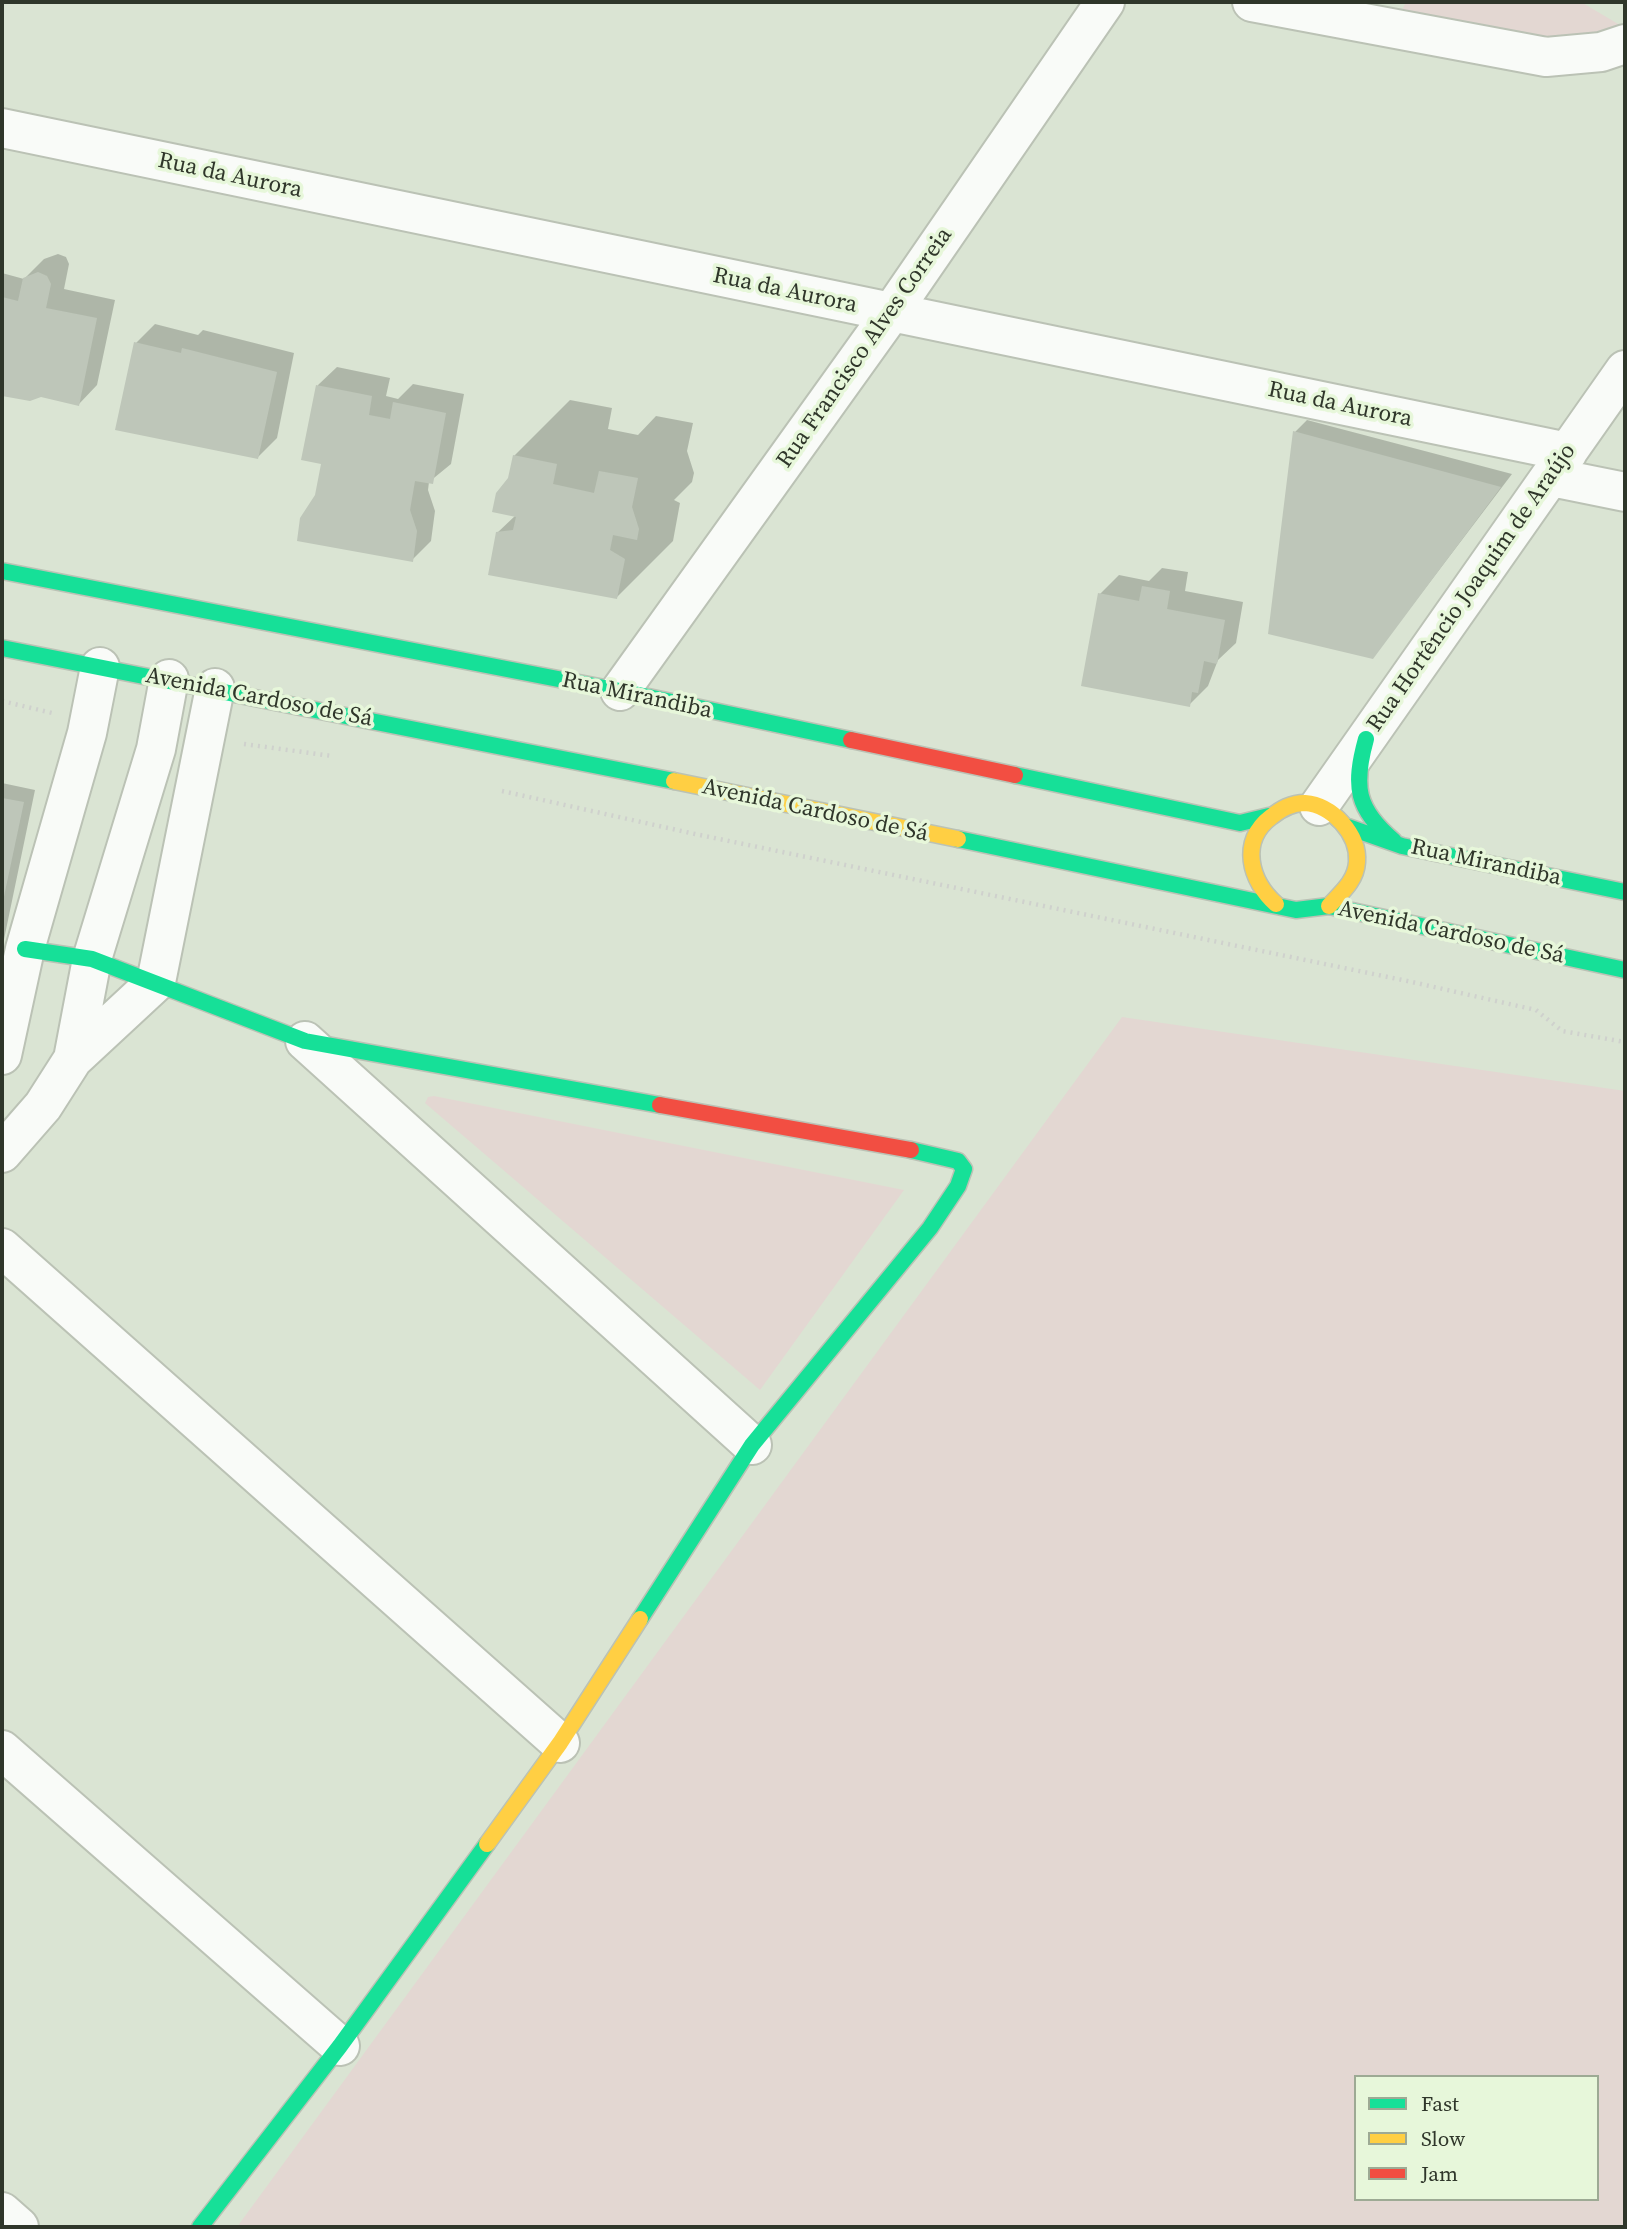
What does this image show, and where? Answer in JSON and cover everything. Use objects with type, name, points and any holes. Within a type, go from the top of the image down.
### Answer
[{"type":"main road","name":"Rua Mirandiba","points":[[2,571],[620,691],[1240,823],[1269,816]]},
{"type":"main road","name":"Avenida Cardoso de Sá","points":[[2,648],[215,688],[1276,904],[1293,911],[1311,911],[1329,906],[1625,970]]},
{"type":"main road","points":[[1366,739],[1358,766],[1357,785],[1362,806],[1377,828],[1402,846]]},
{"type":"main road","points":[[1276,904],[1258,886],[1250,861],[1252,844],[1269,816],[1285,807],[1302,804],[1334,817],[1357,844],[1358,862],[1353,880],[1344,895],[1329,906]]},
{"type":"main road","name":"Rua Mirandiba","points":[[1334,817],[1402,846],[1625,891]]},
{"type":"main road","points":[[25,949],[92,959],[305,1041],[958,1161],[964,1169],[958,1186],[930,1228],[752,1445],[560,1743],[340,2046],[200,2227]]},
{"type":"street","name":"Rua Francisco Alves Correia","points":[[620,691],[891,313],[1105,2]]},
{"type":"street","points":[[1252,2],[1546,57],[1601,52],[1625,44]]},
{"type":"street","name":"Rua da Aurora","points":[[2,128],[891,313],[1560,464],[1625,492]]},
{"type":"street","name":"Rua Hortêncio Joaquim de Araújo","points":[[1334,817],[1366,739],[1625,370]]},
{"type":"street","points":[[2,1055],[25,949],[89,719],[100,667]]},
{"type":"street","points":[[73,1059],[92,959],[156,749],[169,679]]},
{"type":"street","points":[[2,1153],[43,1106],[73,1059],[156,982],[215,688]]},
{"type":"street","points":[[305,1041],[752,1445]]},
{"type":"street","points":[[2,1248],[560,1743]]},
{"type":"street","points":[[2,1750],[340,2046]]},
{"type":"street","points":[[2,2212],[19,2227]]},
{"type":"path","points":[[2,701],[30,709],[89,719]]},
{"type":"path","points":[[205,738],[337,757]]},
{"type":"path","points":[[498,790],[695,834],[1412,982],[1536,1010],[1562,1031],[1625,1042]]},
{"type":"shaded area","points":[[1406,2],[1581,2],[1625,28],[1625,65],[1612,69],[1400,14]]},
{"type":"shaded area","points":[[1122,1017],[1625,1091],[1625,2227],[237,2227]]},
{"type":"shaded area","points":[[434,1096],[904,1190],[760,1390],[425,1103],[428,1097]]},
{"type":"building","points":[[38,272],[47,276],[51,284],[46,308],[97,318],[79,406],[41,397],[30,401],[2,396],[2,297],[18,301],[23,278]]},
{"type":"building","points":[[134,342],[181,353],[182,348],[277,372],[258,459],[115,430]]},
{"type":"building","points":[[316,385],[372,396],[369,415],[390,419],[393,402],[446,413],[433,484],[415,481],[410,510],[417,531],[413,562],[297,541],[300,518],[315,495],[321,464],[301,460]]},
{"type":"building","points":[[1293,431],[1501,487],[1373,659],[1268,634]]},
{"type":"building","points":[[513,455],[557,464],[553,484],[594,493],[599,471],[638,478],[632,507],[639,529],[637,540],[613,535],[610,550],[625,559],[617,599],[488,575],[496,532],[513,530],[516,517],[492,512],[496,493],[508,478]]},
{"type":"building","points":[[1142,586],[1170,591],[1167,609],[1225,620],[1217,664],[1204,661],[1198,693],[1192,692],[1190,707],[1081,686],[1098,593],[1139,601]]},
{"type":"building","points":[[2,798],[24,802],[3,901],[2,900]]},
{"type":"traffic: fast","points":[[2,571],[620,691],[851,740]]},
{"type":"traffic: fast","points":[[2,648],[674,781]]},
{"type":"traffic: fast","points":[[1366,739],[1360,770],[1361,796],[1372,818],[1394,841]]},
{"type":"traffic: fast","points":[[1015,775],[1240,823],[1269,816]]},
{"type":"traffic: fast","points":[[1348,827],[1402,846],[1625,892]]},
{"type":"traffic: fast","points":[[958,839],[1296,910],[1329,906],[1625,970]]},
{"type":"traffic: fast","points":[[25,949],[92,959],[305,1041],[660,1105]]},
{"type":"traffic: fast","points":[[640,1619],[752,1445],[930,1228],[958,1186],[964,1169],[958,1161],[911,1150]]},
{"type":"traffic: fast","points":[[200,2227],[340,2046],[487,1844]]},
{"type":"traffic: slow","points":[[674,781],[958,839]]},
{"type":"traffic: slow","points":[[1276,904],[1267,895],[1255,873],[1252,861],[1255,837],[1261,827],[1279,811],[1291,805],[1305,803],[1325,809],[1334,815],[1354,841],[1357,862],[1354,875],[1329,906]]},
{"type":"traffic: slow","points":[[487,1844],[560,1743],[640,1619]]},
{"type":"traffic: jam","points":[[851,740],[1015,775]]},
{"type":"traffic: jam","points":[[660,1105],[911,1150]]}]
